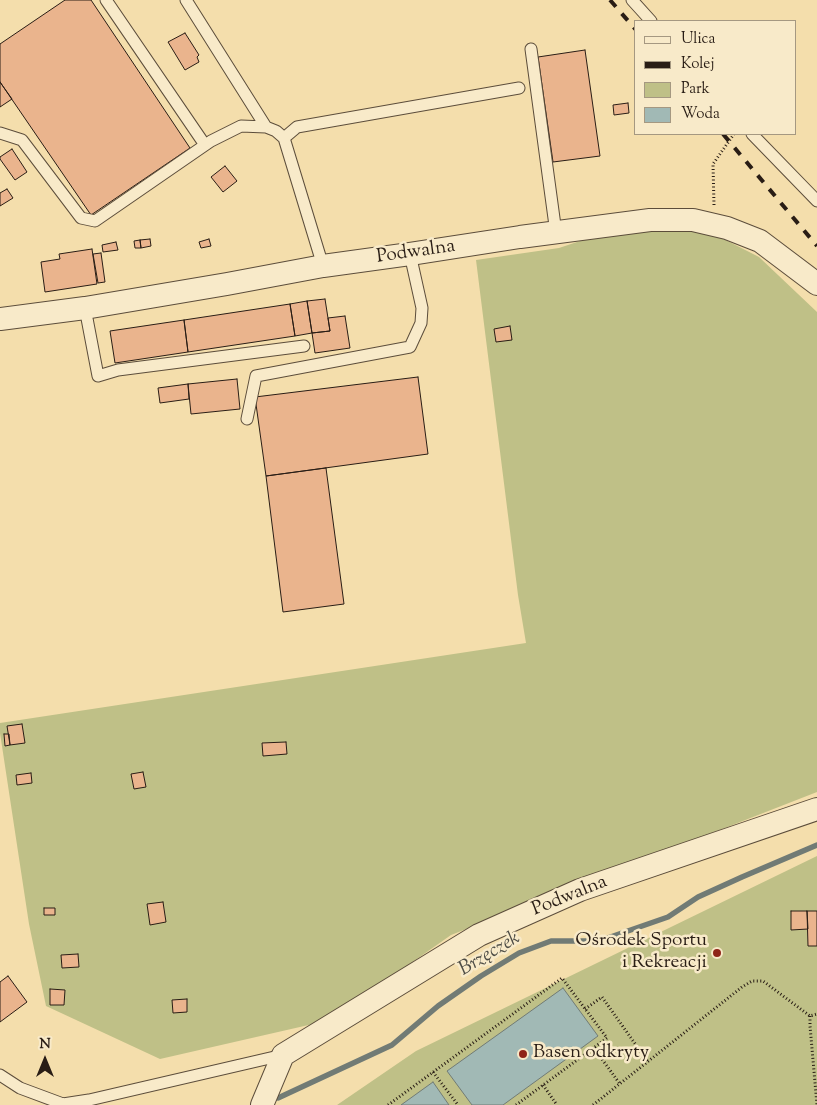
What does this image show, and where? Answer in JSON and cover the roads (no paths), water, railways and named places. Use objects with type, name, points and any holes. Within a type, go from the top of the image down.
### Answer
[{"type":"street","name":"Podwalna","points":[[0,319],[85,308],[323,266],[650,220],[693,220],[726,228],[760,241],[817,284]]},
{"type":"street","name":"Podwalna","points":[[284,1055],[479,935],[580,890],[817,809]]},
{"type":"street","points":[[262,1105],[284,1055]]},
{"type":"lane","points":[[106,0],[205,145]]},
{"type":"lane","points":[[186,0],[266,127]]},
{"type":"lane","points":[[632,0],[650,20]]},
{"type":"lane","points":[[531,49],[556,232]]},
{"type":"lane","points":[[284,138],[297,126],[519,88]]},
{"type":"lane","points":[[0,133],[22,140],[81,218],[96,221],[210,141],[241,126],[266,127],[276,131],[284,138],[323,266]]},
{"type":"lane","points":[[753,135],[817,201]]},
{"type":"lane","points":[[248,418],[256,376],[410,347],[420,323],[422,308],[410,254]]},
{"type":"lane","points":[[85,308],[98,376],[118,370],[304,346]]},
{"type":"lane","points":[[0,1075],[20,1088],[63,1104],[89,1100],[284,1055]]},
{"type":"water","name":"Basen odkryty","points":[[563,988],[598,1036],[503,1105],[472,1105],[447,1071]]},
{"type":"water","points":[[433,1082],[449,1105],[401,1105]]},
{"type":"waterway","name":"Brzęczek","points":[[278,1098],[392,1045],[438,1006],[481,976],[519,953],[551,941],[599,941],[668,917],[698,897],[817,845]]},
{"type":"railway","points":[[610,0],[634,28]]},
{"type":"railway","points":[[724,135],[817,246]]},
{"type":"place","name":"Ośrodek Sportu i Rekreacji","points":[[717,953]]},
{"type":"place","name":"Basen odkryty","points":[[523,1054]]}]
